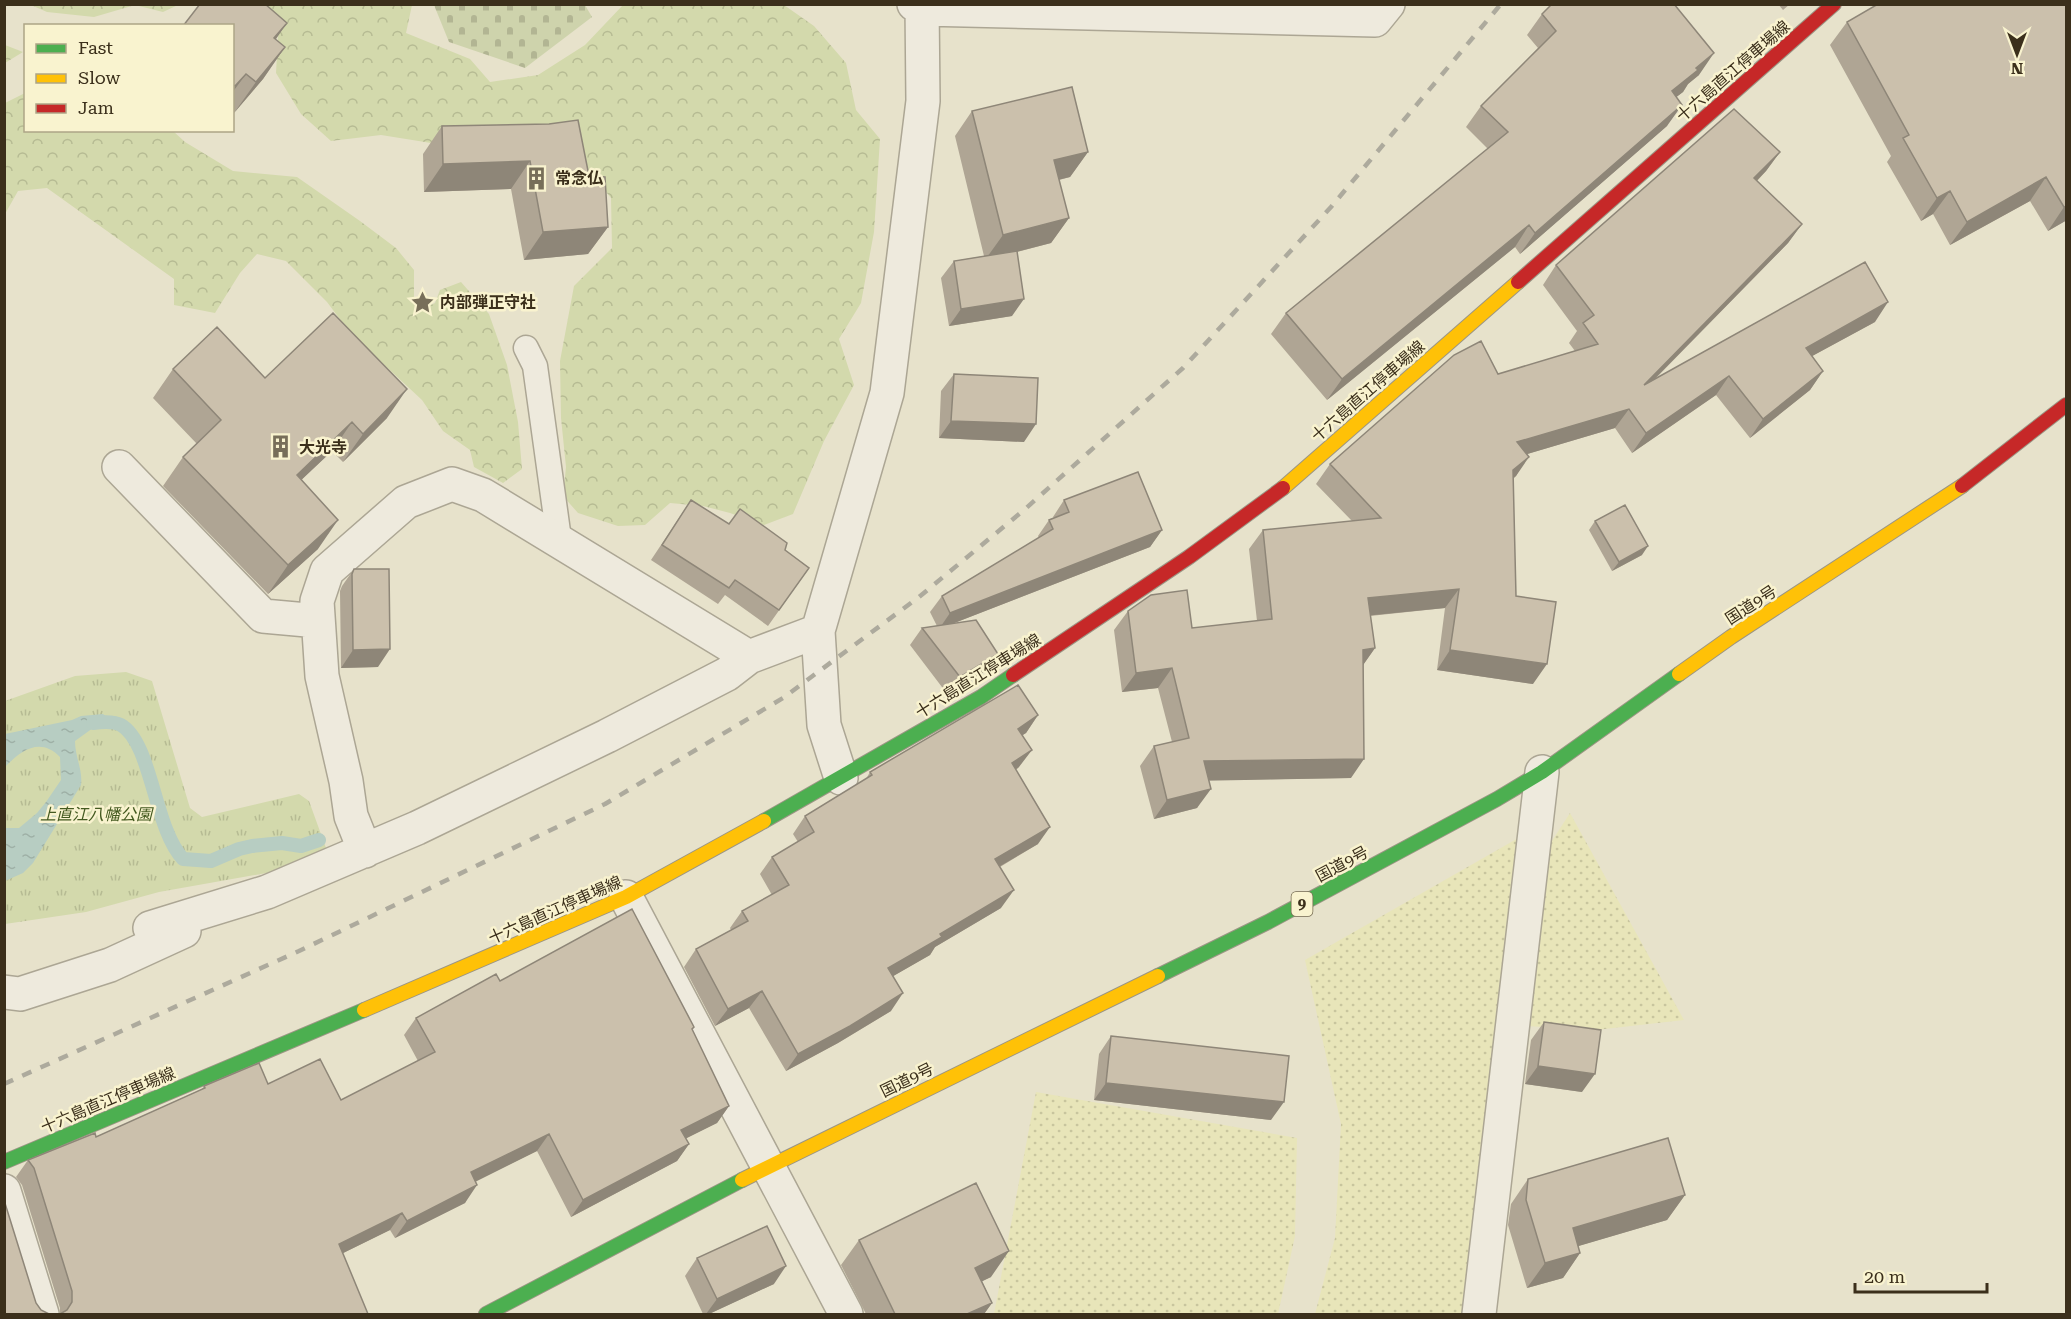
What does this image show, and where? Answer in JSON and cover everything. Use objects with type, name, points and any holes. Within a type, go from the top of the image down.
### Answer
[{"type":"main road","name":"十六島直江停車場線","points":[[4,1162],[470,966],[626,897],[841,778],[981,697],[1179,564],[1276,494],[1834,4]]},
{"type":"main road","name":"国道9号","points":[[486,1314],[768,1166],[1269,922],[1487,805],[1542,772],[1731,638],[1972,479],[2067,405]]},
{"type":"street","points":[[841,778],[824,725],[818,631],[887,393],[923,101],[920,6],[1375,20],[1388,4]]},
{"type":"street","points":[[118,467],[263,616],[318,621]]},
{"type":"street","points":[[365,851],[351,816],[346,781],[322,676],[317,601],[327,572],[406,502],[452,484],[483,495],[559,539],[749,657]]},
{"type":"street","points":[[4,992],[20,994],[110,965],[267,892],[417,828],[607,736],[727,674],[749,657],[818,631]]},
{"type":"street","points":[[1479,1314],[1542,772]]},
{"type":"street","points":[[150,928],[267,892]]},
{"type":"street","points":[[626,897],[846,1314]]},
{"type":"street","points":[[4,1191],[42,1314]]},
{"type":"lane","points":[[526,348],[535,366],[559,539]]},
{"type":"shaded area","points":[[1570,813],[1684,1020],[1596,1030],[1526,1026],[1548,847]]},
{"type":"shaded area","points":[[1520,837],[1465,1314],[1315,1314],[1335,1238],[1341,1124],[1305,960]]},
{"type":"shaded area","points":[[1036,1092],[1297,1138],[1295,1236],[1278,1314],[994,1314]]},
{"type":"green space","points":[[31,5],[135,5],[94,17],[47,12]]},
{"type":"green space","points":[[135,5],[178,5],[163,12]]},
{"type":"green space","points":[[245,5],[412,5],[406,33],[470,59],[490,82],[538,75],[585,45],[623,5],[784,5],[814,26],[846,63],[856,110],[880,139],[874,232],[861,303],[839,339],[854,385],[824,441],[793,514],[764,525],[703,506],[670,503],[645,525],[618,526],[578,513],[563,496],[566,467],[561,418],[560,361],[574,286],[612,248],[611,198],[578,157],[431,143],[381,135],[331,141],[301,114],[276,73],[278,36]]},
{"type":"green space","points":[[434,5],[585,5],[592,17],[525,68],[449,42]]},
{"type":"green space","points":[[5,45],[23,52],[5,63]]},
{"type":"green space","points":[[24,94],[24,132],[174,132],[185,142],[233,171],[297,177],[396,248],[414,270],[414,299],[422,309],[435,303],[440,290],[461,282],[489,314],[507,365],[518,422],[522,469],[503,483],[474,467],[470,450],[443,431],[422,400],[351,334],[327,302],[286,261],[257,254],[240,273],[215,313],[174,305],[174,279],[47,188],[18,191],[5,214],[5,103]]},
{"type":"green space","name":"上直江八幡公園","points":[[126,672],[152,681],[190,808],[202,817],[299,794],[309,801],[326,848],[283,870],[159,892],[86,912],[5,924],[5,701],[75,676]]},
{"type":"water","points":[[103,714],[111,720],[113,729],[93,728],[75,741],[81,785],[33,863],[23,873],[5,881],[5,828],[19,828],[37,813],[61,780],[60,757],[45,747],[24,751],[5,767],[5,734],[72,720],[81,716]]},
{"type":"building","points":[[200,4],[265,4],[287,23],[274,38],[285,47],[256,82],[246,74],[235,86],[234,24],[185,24]]},
{"type":"building","points":[[1552,4],[1674,4],[1714,53],[1696,68],[1698,70],[1672,91],[1682,105],[1535,233],[1529,225],[1342,379],[1286,313],[1508,132],[1481,106],[1556,31],[1542,14]]},
{"type":"building","points":[[1878,4],[2067,4],[2067,206],[2064,207],[2046,177],[1967,222],[1950,191],[1937,198],[1903,138],[1909,135],[1847,22]]},
{"type":"building","points":[[1072,87],[1088,152],[1054,160],[1069,218],[1003,235],[972,111]]},
{"type":"building","points":[[1734,109],[1780,152],[1754,178],[1802,224],[1644,385],[1865,262],[1888,302],[1806,348],[1823,371],[1763,419],[1729,376],[1646,433],[1629,409],[1517,442],[1529,457],[1513,470],[1516,596],[1556,602],[1547,664],[1450,650],[1459,589],[1368,598],[1375,648],[1363,650],[1364,759],[1204,761],[1211,789],[1167,800],[1154,746],[1189,738],[1172,668],[1136,673],[1128,611],[1151,595],[1187,590],[1192,628],[1272,619],[1263,530],[1381,518],[1330,464],[1454,355],[1481,341],[1498,374],[1598,344],[1583,323],[1594,315],[1556,265]]},
{"type":"building","points":[[578,120],[589,176],[605,177],[608,227],[543,232],[530,161],[443,164],[442,126],[549,124]]},
{"type":"building","points":[[1017,251],[1024,299],[961,309],[954,261]]},
{"type":"building","points":[[333,313],[407,389],[363,434],[352,422],[297,475],[338,520],[288,565],[183,457],[221,420],[173,369],[217,327],[265,378]]},
{"type":"building","points":[[954,374],[1038,378],[1036,424],[951,421]]},
{"type":"building","points":[[1138,472],[1162,530],[950,613],[942,596],[1053,529],[1049,520],[1069,512],[1064,500]]},
{"type":"building","points":[[691,500],[729,524],[740,509],[787,543],[785,550],[809,568],[779,610],[735,580],[729,588],[662,545]]},
{"type":"building","points":[[1625,505],[1648,546],[1619,562],[1595,521]]},
{"type":"building","points":[[354,569],[389,569],[390,649],[353,650],[352,574]]},
{"type":"building","points":[[976,620],[998,654],[960,677],[922,628]]},
{"type":"building","points":[[1018,685],[1038,715],[1018,729],[1032,750],[1012,763],[1050,827],[995,859],[1014,890],[940,934],[942,937],[888,968],[903,993],[850,1026],[798,1054],[762,991],[728,1009],[696,949],[748,921],[742,911],[789,885],[772,857],[814,832],[805,816],[872,775],[870,772]]},
{"type":"building","points":[[632,909],[694,1027],[692,1029],[729,1106],[681,1130],[689,1144],[583,1200],[549,1134],[471,1172],[477,1185],[407,1221],[402,1213],[339,1244],[368,1314],[60,1314],[67,1310],[72,1302],[72,1291],[34,1168],[28,1160],[95,1133],[96,1137],[259,1063],[268,1084],[320,1059],[341,1100],[435,1052],[416,1018],[496,974],[500,981]]},
{"type":"building","points":[[1544,1022],[1601,1030],[1595,1074],[1538,1066]]},
{"type":"building","points":[[1111,1036],[1289,1056],[1284,1102],[1106,1083]]},
{"type":"building","points":[[1668,1138],[1685,1195],[1573,1228],[1580,1253],[1545,1263],[1526,1200],[1528,1179]]},
{"type":"building","points":[[976,1183],[1009,1251],[975,1268],[992,1303],[967,1314],[895,1314],[859,1240]]},
{"type":"building","points":[[4,1200],[36,1303],[41,1310],[49,1314],[4,1314]]},
{"type":"building","points":[[767,1226],[786,1266],[717,1299],[697,1258]]},
{"type":"waterway","points":[[93,723],[118,724],[131,735],[147,767],[165,828],[183,859],[211,861],[252,846],[282,843],[301,846],[319,840]]},
{"type":"railway","points":[[4,1084],[299,951],[605,804],[783,698],[919,597],[1024,510],[1183,368],[1331,207],[1501,4]]},
{"type":"traffic: fast","points":[[1158,976],[1268,922],[1497,799],[1542,772],[1679,674]]},
{"type":"traffic: fast","points":[[764,821],[981,697],[1013,675]]},
{"type":"traffic: fast","points":[[4,1162],[364,1010]]},
{"type":"traffic: fast","points":[[486,1314],[742,1180]]},
{"type":"traffic: slow","points":[[1283,488],[1518,282]]},
{"type":"traffic: slow","points":[[1679,674],[1731,637],[1962,486]]},
{"type":"traffic: slow","points":[[364,1010],[626,897],[764,821]]},
{"type":"traffic: slow","points":[[742,1180],[1158,976]]},
{"type":"traffic: jam","points":[[1518,282],[1834,4]]},
{"type":"traffic: jam","points":[[1962,486],[2066,405]]},
{"type":"traffic: jam","points":[[1013,675],[1189,557],[1283,488]]},
{"type":"place","name":"常念仏","points":[[537,178]]},
{"type":"place","name":"内部弾正守社","points":[[422,302]]},
{"type":"place","name":"大光寺","points":[[281,447]]}]
